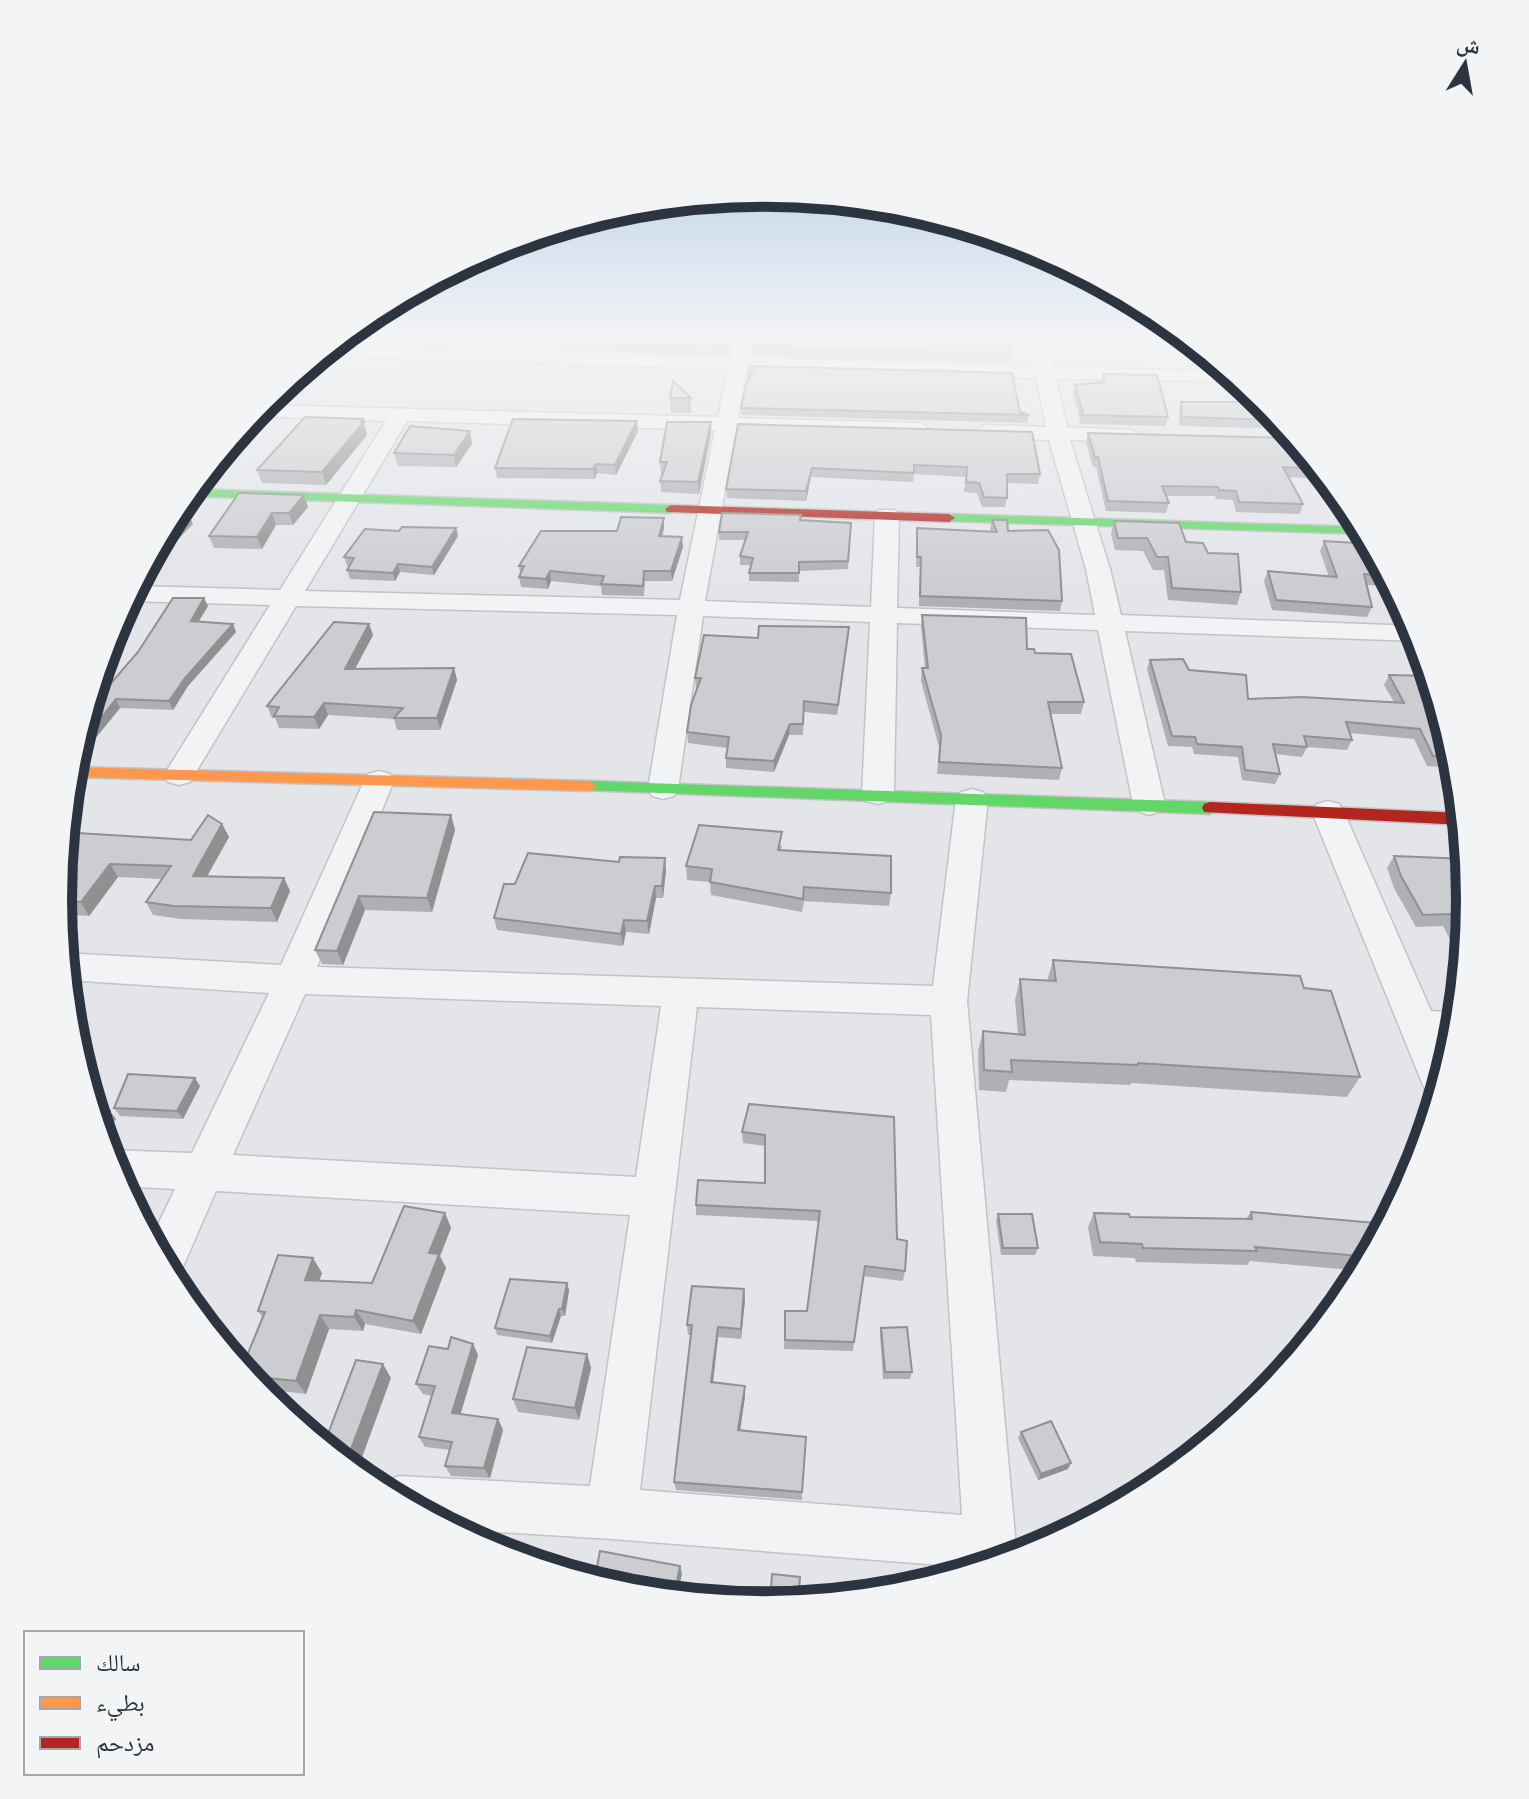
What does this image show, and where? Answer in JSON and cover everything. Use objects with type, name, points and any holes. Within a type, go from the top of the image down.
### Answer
[{"type":"main road","points":[[204,494],[1350,531]]},
{"type":"main road","points":[[84,772],[878,794],[1452,818]]},
{"type":"street","points":[[179,775],[397,420]]},
{"type":"street","points":[[602,420],[1153,436]]},
{"type":"street","points":[[663,789],[691,608],[728,420]]},
{"type":"street","points":[[1055,420],[1086,522],[1149,804]]},
{"type":"street","points":[[878,794],[887,515]]},
{"type":"street","points":[[142,594],[691,608],[1404,634]]},
{"type":"street","points":[[168,1250],[293,980],[379,781]]},
{"type":"street","points":[[972,799],[949,1001],[990,1554]]},
{"type":"street","points":[[1328,812],[1436,1068]]},
{"type":"street","points":[[75,967],[293,980],[949,1001]]},
{"type":"street","points":[[612,1513],[681,991]]},
{"type":"street","points":[[1418,1026],[1445,1027]]},
{"type":"street","points":[[126,1168],[654,1197]]},
{"type":"street","points":[[424,1502],[612,1513],[990,1554]]},
{"type":"building","points":[[302,420],[364,422],[322,472],[257,470]]},
{"type":"building","points":[[513,420],[637,421],[615,465],[596,464],[593,469],[495,468]]},
{"type":"building","points":[[667,422],[711,422],[698,482],[660,481],[667,462],[660,462]]},
{"type":"building","points":[[738,424],[1032,432],[1040,474],[1007,474],[1007,498],[984,497],[979,483],[966,482],[967,467],[914,465],[914,473],[812,468],[806,491],[726,489]]},
{"type":"building","points":[[410,426],[470,431],[454,455],[394,453]]},
{"type":"building","points":[[1088,433],[1280,438],[1306,468],[1283,467],[1303,504],[1239,502],[1236,491],[1219,490],[1218,487],[1162,486],[1169,503],[1108,501],[1098,457],[1095,457]]},
{"type":"building","points":[[239,493],[304,495],[289,513],[272,513],[257,537],[209,536]]},
{"type":"building","points":[[722,513],[801,515],[800,520],[851,523],[848,561],[799,562],[799,573],[749,573],[753,558],[740,556],[748,532],[719,532]]},
{"type":"building","points":[[621,517],[664,518],[659,536],[682,537],[671,571],[644,571],[643,586],[601,584],[604,576],[550,571],[546,579],[519,577],[524,566],[519,566],[541,531],[617,531]]},
{"type":"building","points":[[992,520],[1007,520],[1008,531],[1048,530],[1059,550],[1062,601],[920,596],[921,557],[917,557],[917,528],[997,532]]},
{"type":"building","points":[[1114,521],[1179,523],[1186,542],[1203,543],[1208,553],[1238,554],[1241,592],[1172,588],[1168,557],[1157,557],[1147,538],[1118,538]]},
{"type":"building","points":[[402,527],[456,528],[432,567],[398,564],[393,573],[347,570],[354,558],[344,557],[365,529],[399,531]]},
{"type":"building","points":[[1324,541],[1358,543],[1376,575],[1364,574],[1372,607],[1276,600],[1268,571],[1337,577]]},
{"type":"building","points":[[173,598],[204,598],[191,621],[233,624],[169,701],[116,699],[94,726],[105,689],[138,652]]},
{"type":"building","points":[[922,615],[1026,618],[1027,649],[1034,649],[1035,653],[1071,654],[1084,702],[1048,702],[1062,768],[939,762],[941,735],[922,668],[928,668]]},
{"type":"building","points":[[334,622],[369,624],[345,669],[454,668],[437,718],[394,718],[403,708],[324,703],[314,717],[274,716],[279,707],[267,706]]},
{"type":"building","points":[[759,626],[849,627],[838,705],[804,701],[803,724],[790,724],[774,761],[726,758],[729,737],[687,732],[691,705],[701,678],[695,678],[704,635],[758,638]]},
{"type":"building","points":[[1183,659],[1189,670],[1246,675],[1248,699],[1302,697],[1404,703],[1389,675],[1420,676],[1442,756],[1433,756],[1420,729],[1346,722],[1352,740],[1304,736],[1307,747],[1273,744],[1280,774],[1245,770],[1242,747],[1197,744],[1195,737],[1172,736],[1150,660]]},
{"type":"building","points":[[374,812],[451,815],[427,898],[359,896],[337,951],[315,950]]},
{"type":"building","points":[[208,815],[222,824],[193,876],[284,878],[271,908],[173,906],[146,902],[171,866],[110,864],[81,902],[72,902],[73,854],[78,833],[191,840]]},
{"type":"building","points":[[699,825],[782,832],[778,850],[891,856],[891,893],[804,887],[803,899],[710,882],[712,869],[686,866]]},
{"type":"building","points":[[528,853],[619,862],[620,857],[665,858],[662,886],[655,886],[647,921],[624,920],[621,934],[494,918],[504,884],[515,884]]},
{"type":"building","points":[[1394,856],[1456,859],[1456,924],[1451,914],[1423,915],[1401,876]]},
{"type":"building","points":[[1053,960],[1300,976],[1304,988],[1331,991],[1360,1077],[1138,1063],[1011,1060],[1012,1072],[984,1070],[983,1031],[1025,1035],[1020,979],[1056,981]]},
{"type":"building","points":[[128,1074],[195,1078],[177,1111],[114,1108]]},
{"type":"building","points":[[749,1104],[894,1117],[897,1239],[907,1241],[905,1271],[865,1266],[854,1342],[785,1340],[785,1311],[807,1311],[820,1211],[696,1205],[698,1180],[765,1183],[765,1135],[742,1132]]},
{"type":"building","points":[[404,1206],[445,1213],[429,1253],[439,1254],[413,1321],[356,1310],[354,1317],[320,1315],[296,1381],[265,1378],[246,1358],[265,1312],[258,1311],[278,1255],[313,1258],[305,1280],[372,1283]]},
{"type":"building","points":[[1251,1212],[1377,1223],[1358,1256],[1255,1247],[1257,1251],[1143,1248],[1142,1244],[1100,1242],[1094,1213],[1129,1214],[1130,1217],[1252,1219]]},
{"type":"building","points":[[998,1214],[1032,1214],[1038,1248],[1003,1248]]},
{"type":"building","points":[[510,1279],[567,1283],[562,1309],[559,1309],[550,1336],[495,1328]]},
{"type":"building","points":[[692,1286],[744,1289],[741,1329],[718,1327],[711,1382],[745,1386],[738,1430],[806,1437],[802,1492],[674,1482],[692,1325],[687,1325]]},
{"type":"building","points":[[907,1327],[912,1372],[885,1372],[881,1328]]},
{"type":"building","points":[[451,1337],[473,1344],[452,1413],[498,1419],[484,1468],[445,1466],[452,1442],[419,1437],[435,1386],[416,1384],[429,1346],[448,1349]]},
{"type":"building","points":[[527,1347],[587,1354],[575,1408],[513,1399]]},
{"type":"building","points":[[356,1360],[383,1364],[349,1453],[327,1436]]},
{"type":"building","points":[[1051,1421],[1071,1463],[1041,1474],[1021,1432]]},
{"type":"building","points":[[600,1551],[680,1566],[676,1586],[596,1571]]},
{"type":"building","points":[[772,1574],[800,1577],[799,1591],[771,1592]]},
{"type":"traffic: fast","points":[[204,494],[671,509]]},
{"type":"traffic: fast","points":[[949,518],[1350,531]]},
{"type":"traffic: fast","points":[[589,786],[1210,808]]},
{"type":"traffic: slow","points":[[84,772],[589,786]]},
{"type":"traffic: jam","points":[[671,509],[949,518]]},
{"type":"traffic: jam","points":[[1210,808],[1452,819]]}]
